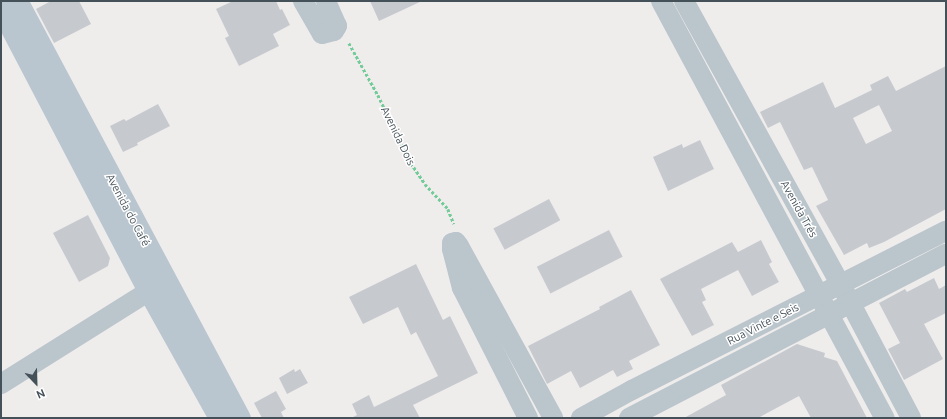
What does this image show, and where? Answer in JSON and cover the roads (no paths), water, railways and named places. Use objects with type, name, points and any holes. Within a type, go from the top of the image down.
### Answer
[{"type":"main road","name":"Avenida do Café","points":[[17,1],[220,418]]},
{"type":"main road","name":"Avenida do Café","points":[[1,8],[157,286],[240,418]]},
{"type":"street","points":[[303,1],[321,33],[327,34],[334,31],[337,26],[326,1]]},
{"type":"street","name":"Avenida Três","points":[[661,1],[885,418]]},
{"type":"street","name":"Avenida Três","points":[[684,1],[841,284],[911,418]]},
{"type":"street","name":"Rua Vinte e Seis","points":[[581,418],[946,231]]},
{"type":"street","points":[[528,418],[462,288],[452,249],[452,243],[456,242],[553,418]]},
{"type":"street","name":"Rua Vinte e Seis","points":[[629,418],[946,254]]},
{"type":"street","points":[[1,384],[157,286]]}]
